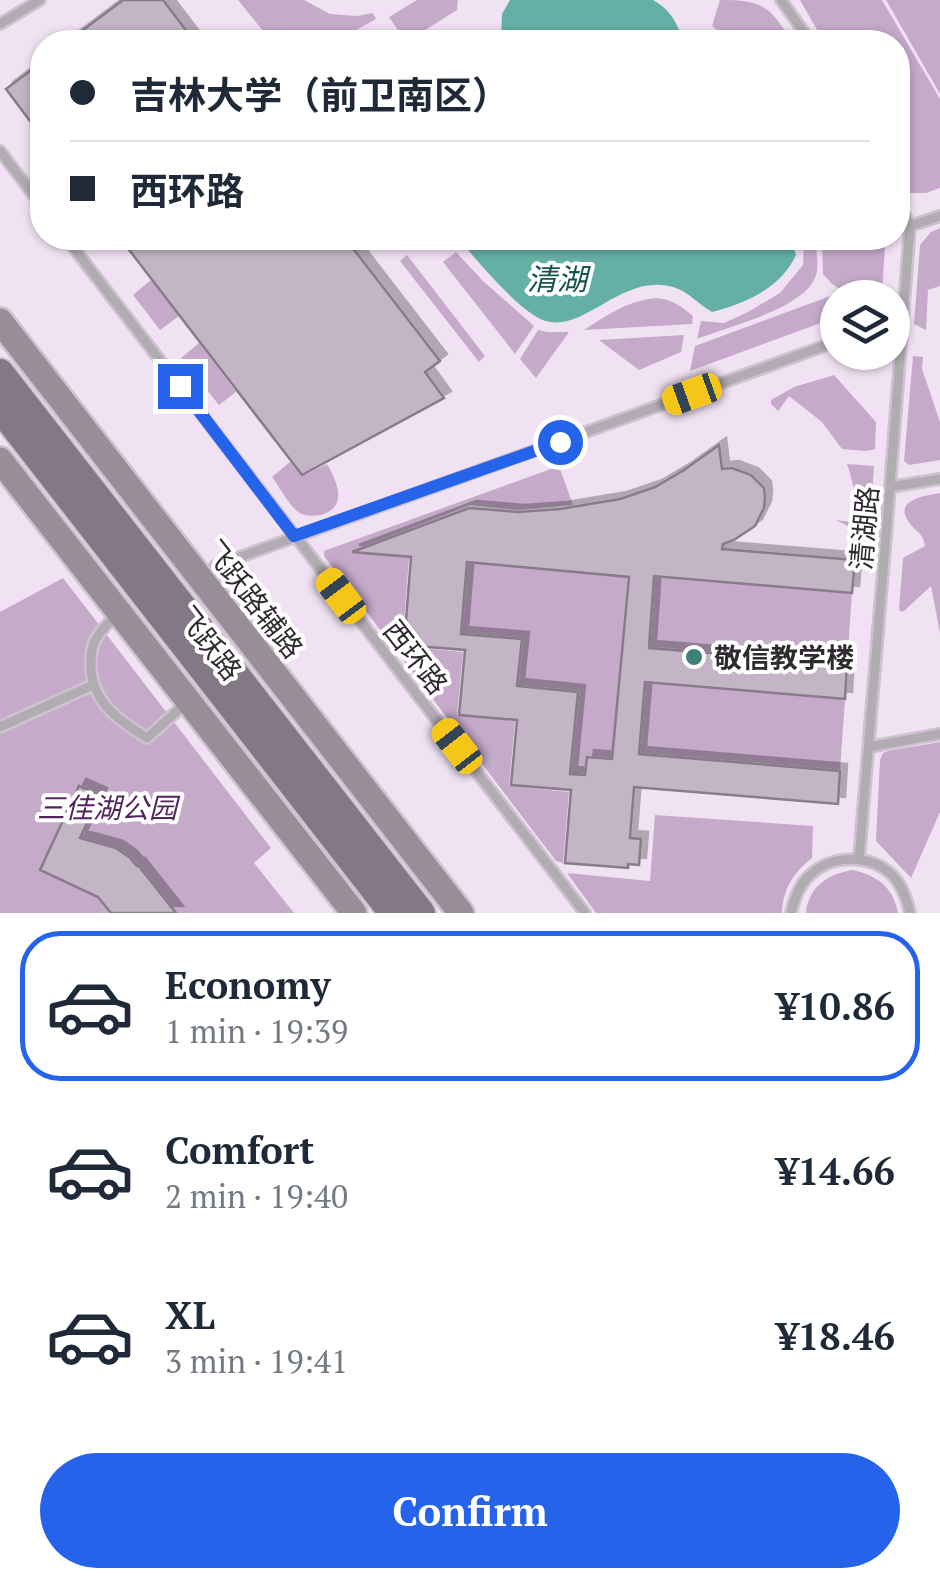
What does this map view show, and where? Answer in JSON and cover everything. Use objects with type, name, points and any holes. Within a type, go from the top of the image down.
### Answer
[{"type":"main road","name":"飞跃路","points":[[0,373],[420,913]]},
{"type":"main road","name":"飞跃路","points":[[0,408],[393,913]]},
{"type":"street","name":"飞跃路辅路","points":[[0,321],[461,913]]},
{"type":"street","points":[[0,460],[354,913]]},
{"type":"lane","points":[[0,24],[40,0]]},
{"type":"lane","points":[[781,0],[802,30]]},
{"type":"lane","points":[[0,151],[30,190]]},
{"type":"lane","points":[[910,226],[940,216]]},
{"type":"lane","name":"西环路","points":[[75,250],[585,913]]},
{"type":"lane","name":"清湖路","points":[[903,280],[907,250]]},
{"type":"lane","points":[[215,566],[820,347]]},
{"type":"lane","name":"清湖路","points":[[858,859],[890,488],[895,370]]},
{"type":"lane","points":[[890,488],[940,478]]},
{"type":"lane","points":[[120,612],[93,644],[93,685],[100,699],[117,719],[147,738],[190,700]]},
{"type":"lane","points":[[0,727],[93,685]]},
{"type":"lane","points":[[869,748],[940,734]]},
{"type":"lane","points":[[792,913],[795,896],[820,866],[858,859],[878,865],[894,876],[910,913]]},
{"type":"green space","points":[[238,0],[304,0],[330,14],[373,13],[376,19],[356,30],[262,30]]},
{"type":"green space","points":[[417,0],[458,0],[457,10],[425,30],[398,30],[389,17]]},
{"type":"green space","points":[[720,0],[756,4],[771,13],[784,30],[717,30],[712,26]]},
{"type":"green space","points":[[800,0],[882,0],[900,30],[817,30]]},
{"type":"green space","points":[[886,0],[940,0],[940,94],[910,42],[910,30],[903,30]]},
{"type":"green space","points":[[910,48],[940,99],[940,188],[910,193]]},
{"type":"green space","points":[[940,228],[940,286],[928,290],[926,330],[914,324],[920,245]]},
{"type":"green space","points":[[804,250],[816,250],[816,275],[798,297],[782,307],[697,339],[701,321],[724,323],[748,312],[780,293],[803,265]]},
{"type":"green space","points":[[822,250],[885,250],[883,280],[828,280],[823,274]]},
{"type":"green space","points":[[456,252],[534,326],[515,354],[443,262]]},
{"type":"green space","points":[[407,255],[485,356],[479,362],[400,261]]},
{"type":"green space","points":[[151,280],[179,316],[160,330],[133,295]]},
{"type":"green space","points":[[657,298],[685,309],[693,316],[692,324],[584,330],[628,305]]},
{"type":"green space","points":[[820,300],[820,323],[690,371],[695,346]]},
{"type":"green space","points":[[538,330],[569,332],[536,378],[520,359]]},
{"type":"green space","points":[[684,335],[681,352],[639,370],[599,340]]},
{"type":"green space","points":[[199,343],[236,392],[219,405],[181,358]]},
{"type":"green space","points":[[913,356],[923,357],[922,369],[940,422],[940,460],[909,465],[904,461]]},
{"type":"green space","points":[[834,375],[876,422],[875,449],[842,449],[822,422],[789,396],[778,411],[771,404],[771,400],[794,387]]},
{"type":"green space","points":[[290,462],[302,476],[327,464],[338,490],[333,509],[311,516],[293,508],[272,477]]},
{"type":"green space","points":[[847,464],[874,466],[869,537],[836,520],[852,522],[854,515]]},
{"type":"green space","points":[[559,466],[573,505],[517,510],[470,505],[350,552],[409,558],[402,646],[463,652],[457,716],[515,721],[509,786],[569,792],[563,863],[556,861],[324,556],[324,551]]},
{"type":"green space","points":[[940,493],[940,633],[931,586],[904,611],[899,609],[903,558],[925,546],[906,518],[906,505]]},
{"type":"green space","points":[[467,562],[629,577],[612,759],[585,775],[570,774],[577,692],[517,686],[521,639],[461,634]]},
{"type":"green space","points":[[654,576],[852,593],[847,664],[649,648]]},
{"type":"green space","name":"三佳湖公园","points":[[63,578],[271,848],[254,863],[294,913],[0,913],[0,612]]},
{"type":"green space","points":[[645,682],[845,699],[840,771],[639,754]]},
{"type":"green space","points":[[940,742],[940,812],[911,878],[876,841],[880,760],[888,751]]},
{"type":"green space","points":[[655,815],[813,826],[812,858],[790,882],[782,913],[596,913],[567,873],[650,881]]},
{"type":"green space","points":[[853,870],[883,884],[898,913],[806,913],[811,895],[821,883]]},
{"type":"water","points":[[510,0],[653,0],[665,8],[679,30],[501,30],[502,14]]},
{"type":"water","name":"清湖","points":[[468,250],[795,250],[796,255],[772,285],[749,299],[712,312],[678,289],[653,285],[634,289],[567,321],[551,322],[535,316],[494,280]]},
{"type":"building","points":[[123,0],[163,0],[186,30],[83,30]]},
{"type":"building","points":[[30,71],[30,121],[6,89]]},
{"type":"building","points":[[129,250],[354,250],[440,361],[425,372],[444,398],[302,475]]},
{"type":"building","name":"敬信教学楼","points":[[719,445],[722,469],[732,468],[751,475],[764,488],[764,508],[755,526],[723,544],[722,549],[855,560],[852,593],[654,576],[649,648],[847,664],[845,699],[645,682],[639,754],[840,771],[838,804],[634,787],[630,838],[641,839],[639,865],[628,864],[628,868],[565,863],[571,790],[511,785],[517,720],[459,715],[465,650],[404,645],[411,557],[352,552],[469,508],[518,512],[620,499],[655,487]],"holes":[[[467,562],[629,577],[612,759],[587,757],[585,775],[570,774],[578,692],[517,686],[522,639],[461,634]]]},
{"type":"building","points":[[79,786],[100,795],[80,838],[116,848],[129,857],[176,913],[111,913],[98,897],[40,870]]},
{"type":"place","name":"敬信教学楼","points":[[694,657]]},
{"type":"route","points":[[180,386],[294,536],[560,442]]}]
